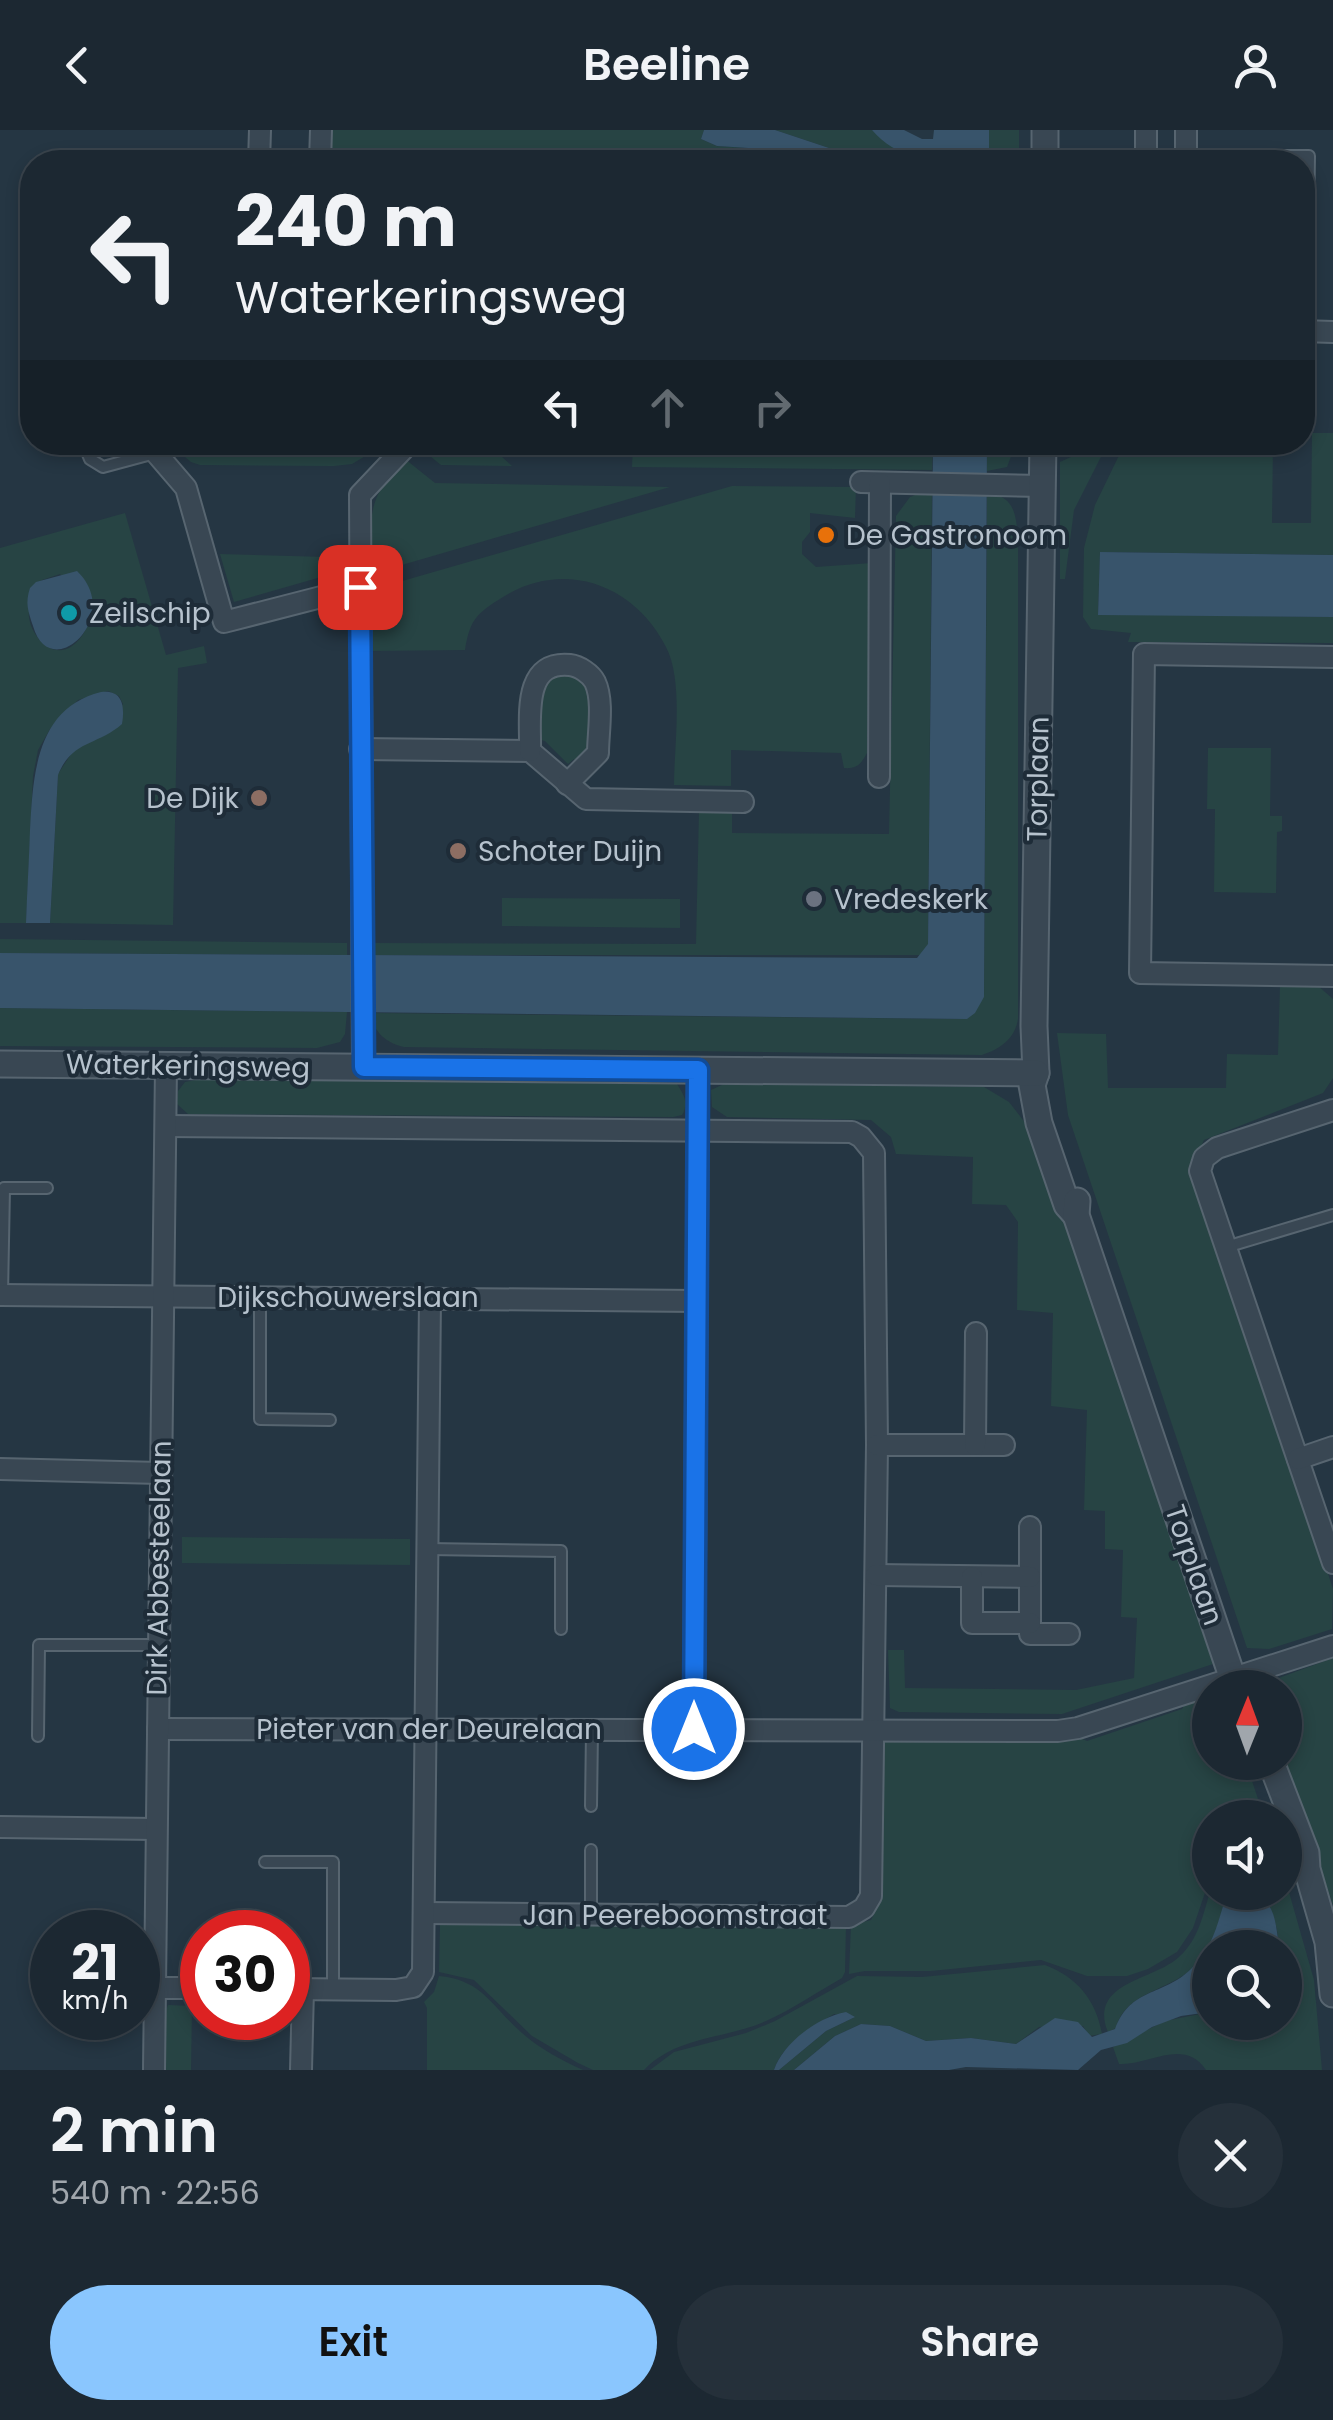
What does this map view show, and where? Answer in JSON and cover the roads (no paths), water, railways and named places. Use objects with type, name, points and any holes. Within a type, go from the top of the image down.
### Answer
[{"type":"street","points":[[158,455],[186,488],[224,622],[360,587]]},
{"type":"street","points":[[364,1067],[360,495],[398,455]]},
{"type":"street","name":"Torplaan","points":[[1043,455],[1036,1073],[1043,1083],[1078,1204],[1076,1215],[1230,1670]]},
{"type":"street","points":[[879,776],[870,482],[1043,486]]},
{"type":"street","points":[[1333,657],[1144,654],[1140,973],[1333,976]]},
{"type":"street","points":[[530,750],[531,688],[540,674],[552,666],[572,665],[584,671],[594,680],[598,695],[598,753],[568,784]]},
{"type":"street","points":[[360,749],[530,750],[586,799],[744,802]]},
{"type":"street","name":"Waterkeringsweg","points":[[0,1064],[1036,1073]]},
{"type":"street","name":"Dirk Abbesteelaan","points":[[155,1910],[166,1066]]},
{"type":"street","points":[[694,1729],[698,1070]]},
{"type":"street","points":[[1333,1110],[1217,1148],[1204,1158],[1200,1171],[1333,1563]]},
{"type":"street","points":[[166,1126],[852,1132],[871,1148],[875,1162],[877,1445],[872,1730]]},
{"type":"street","name":"Dijkschouwerslaan","points":[[1,1294],[697,1301]]},
{"type":"street","points":[[310,1989],[396,1990],[412,1987],[423,1972],[430,1298]]},
{"type":"street","points":[[974,1444],[976,1333]]},
{"type":"street","points":[[877,1445],[1004,1444]]},
{"type":"street","points":[[1298,1459],[1333,1447]]},
{"type":"street","points":[[0,1470],[160,1473]]},
{"type":"street","points":[[1030,1527],[1030,1634],[1069,1634]]},
{"type":"street","points":[[876,1575],[1030,1577]]},
{"type":"street","points":[[972,1577],[972,1623],[1030,1624]]},
{"type":"street","name":"Pieter van der Deurelaan","points":[[1267,1670],[1333,1646]]},
{"type":"street","name":"Pieter van der Deurelaan","points":[[158,1728],[1068,1730],[1192,1694]]},
{"type":"street","name":"Jan Peereboomstraat","points":[[425,1913],[849,1917],[864,1908],[871,1896],[872,1730]]},
{"type":"street","points":[[1278,1780],[1300,1836],[1325,1927],[1333,1994]]},
{"type":"street","points":[[0,1828],[156,1829]]},
{"type":"street","points":[[1302,1865],[1306,1869]]},
{"type":"street","name":"Dirk Abbesteelaan","points":[[154,2040],[154,2070]]},
{"type":"street","points":[[299,2040],[301,2070]]},
{"type":"lane","points":[[89,455],[103,467],[148,455]]},
{"type":"lane","points":[[1,1294],[4,1188],[47,1188]]},
{"type":"lane","points":[[1226,1247],[1333,1215]]},
{"type":"lane","points":[[260,1297],[260,1420],[330,1420]]},
{"type":"lane","points":[[428,1549],[562,1550],[561,1628]]},
{"type":"lane","points":[[38,1736],[39,1644],[158,1645]]},
{"type":"lane","points":[[591,1806],[592,1730]]},
{"type":"lane","points":[[591,1850],[591,1914]]},
{"type":"lane","points":[[265,1862],[333,1862],[333,1990]]},
{"type":"water","points":[[704,130],[775,130],[832,150],[755,150],[717,146],[701,139]]},
{"type":"water","points":[[872,130],[904,130],[922,139],[933,139],[934,130],[989,130],[989,150],[897,150]]},
{"type":"water","points":[[933,455],[987,455],[984,997],[967,1019],[0,1008],[0,953],[917,958],[928,944]]},
{"type":"water","points":[[1100,552],[1333,555],[1333,617],[1098,615]]},
{"type":"water","points":[[77,571],[90,589],[93,607],[89,624],[67,647],[54,649],[42,643],[33,626],[28,607],[30,588],[36,582]]},
{"type":"water","points":[[101,692],[114,693],[121,700],[122,724],[70,755],[58,775],[50,923],[26,923],[33,787],[42,746],[63,713],[79,700]]},
{"type":"water","points":[[1221,1910],[1271,1910],[1276,1930],[1215,1930]]},
{"type":"water","points":[[1191,1969],[1192,2014],[1101,2050],[1078,2070],[794,2070],[835,2036],[861,2024],[890,2026],[926,2041],[971,2038],[1016,2044],[1055,2018],[1078,2022],[1092,2037],[1115,2029],[1138,1999]]},
{"type":"water","points":[[846,2012],[855,2017],[826,2031],[774,2070],[785,2050],[803,2033],[824,2019]]},
{"type":"place","name":"De Gastronoom","points":[[826,535]]},
{"type":"place","name":"Zeilschip","points":[[69,613]]},
{"type":"place","name":"De Dijk","points":[[259,798]]},
{"type":"place","name":"Schoter Duijn","points":[[458,851]]},
{"type":"place","name":"Vredeskerk","points":[[814,899]]}]
